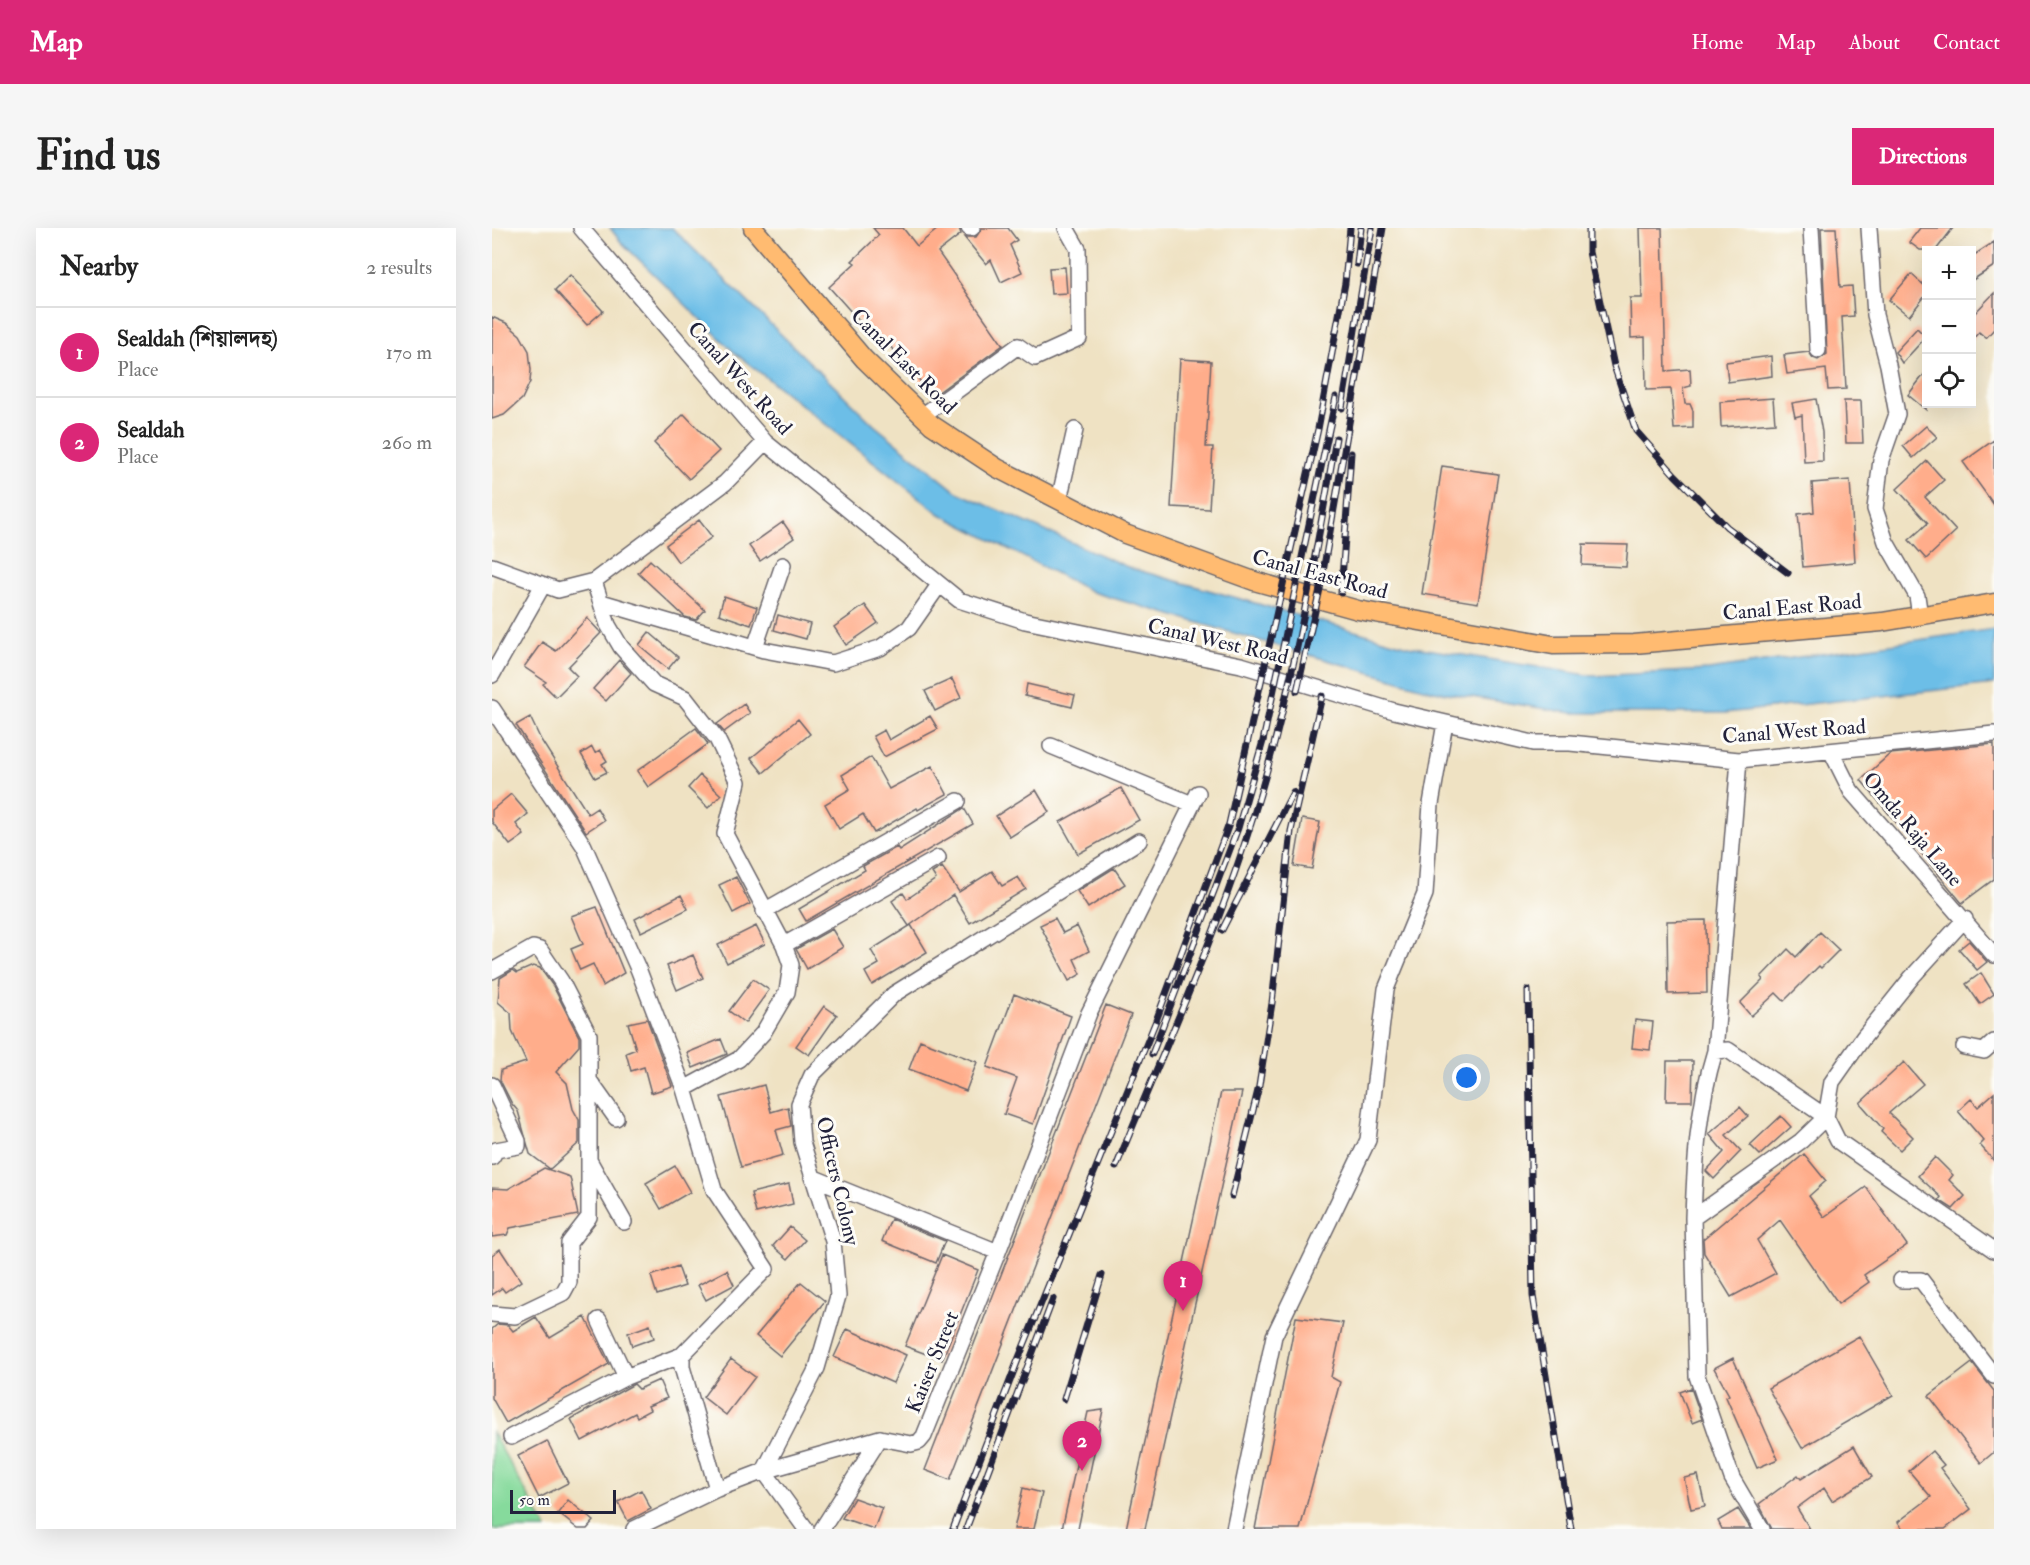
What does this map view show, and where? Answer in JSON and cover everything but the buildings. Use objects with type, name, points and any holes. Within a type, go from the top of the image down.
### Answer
[{"type":"main road","name":"Canal East Road","points":[[754,228],[864,360],[922,416],[997,468],[1125,534],[1254,581],[1358,610],[1553,645],[1634,644],[1882,622],[1994,603]]},
{"type":"street","name":"Canal West Road","points":[[581,228],[765,441],[958,600],[1025,621],[1241,665],[1394,711],[1533,743],[1570,743],[1739,760],[1994,734]]},
{"type":"street","points":[[922,416],[1018,346],[1035,358],[1079,338],[1078,249],[1066,228]]},
{"type":"street","points":[[1810,228],[1818,350]]},
{"type":"street","points":[[1869,228],[1875,315],[1888,365],[1897,414],[1881,460],[1875,509],[1886,542],[1917,596],[1920,616]]},
{"type":"street","points":[[1059,500],[1075,430]]},
{"type":"street","points":[[492,566],[558,590],[594,581],[725,483],[765,441]]},
{"type":"street","points":[[755,647],[783,565]]},
{"type":"street","points":[[594,581],[608,625],[648,680],[681,694],[717,739],[738,782],[725,834],[784,945],[791,965],[787,992],[764,1033],[739,1059],[684,1089]]},
{"type":"street","points":[[492,675],[543,585]]},
{"type":"street","points":[[601,602],[755,647],[833,663],[880,648],[909,628],[939,585]]},
{"type":"street","points":[[492,708],[584,846],[639,971],[684,1089],[714,1190],[766,1269],[682,1355],[626,1377],[511,1437]]},
{"type":"street","points":[[1234,1529],[1274,1336],[1368,1140],[1386,989],[1425,894],[1431,804],[1445,723]]},
{"type":"street","name":"Kaiser Street","points":[[634,1529],[717,1488],[764,1471],[880,1438],[910,1444],[919,1442],[924,1436],[998,1252],[1089,1013],[1195,798],[1051,746]]},
{"type":"street","name":"Omda Raja Lane","points":[[1831,751],[1851,791],[1956,914],[1965,919],[1994,955]]},
{"type":"street","points":[[1739,760],[1715,1051],[1706,1080],[1696,1141],[1693,1218],[1697,1376],[1732,1478],[1762,1529]]},
{"type":"street","points":[[764,911],[958,801]]},
{"type":"street","name":"Officers Colony","points":[[764,1471],[817,1368],[838,1296],[833,1241],[802,1142],[799,1104],[812,1076],[894,994],[1138,841]]},
{"type":"street","points":[[784,945],[938,858]]},
{"type":"street","points":[[1693,1218],[1801,1140],[1826,1117],[1832,1082],[1838,1073],[1912,977],[1965,919]]},
{"type":"street","points":[[492,971],[534,948],[540,950],[561,981],[589,1035],[589,1217],[569,1243],[569,1282],[563,1293],[516,1316],[492,1314]]},
{"type":"street","points":[[1964,1047],[1984,1051],[1994,1042]]},
{"type":"street","points":[[1715,1051],[1728,1050],[1826,1117],[1838,1141],[1994,1250]]},
{"type":"street","points":[[589,1080],[616,1118]]},
{"type":"street","points":[[492,1085],[518,1141],[518,1146],[496,1150],[492,1157]]},
{"type":"street","points":[[589,1160],[624,1222]]},
{"type":"street","points":[[812,1177],[998,1252]]},
{"type":"street","points":[[1901,1280],[1921,1280],[1994,1376]]},
{"type":"street","points":[[599,1320],[626,1377]]},
{"type":"street","points":[[682,1355],[682,1367],[717,1488]]},
{"type":"street","points":[[822,1529],[880,1438]]},
{"type":"street","points":[[764,1471],[806,1529]]},
{"type":"green space","points":[[492,1432],[547,1529],[492,1529]]},
{"type":"water","points":[[610,228],[672,228],[874,425],[957,492],[1130,568],[1408,646],[1593,676],[1709,670],[1994,629],[1994,684],[1725,713],[1572,713],[1434,691],[1092,592],[940,514],[735,353],[621,242]]},
{"type":"railway","points":[[953,1529],[1018,1360],[1157,1018],[1229,824],[1318,429],[1345,283],[1350,228]]},
{"type":"railway","points":[[1357,264],[1361,228]]},
{"type":"railway","points":[[1342,408],[1372,228]]},
{"type":"railway","points":[[1297,691],[1320,589],[1383,228]]},
{"type":"railway","points":[[1589,228],[1589,252],[1614,366],[1636,431],[1675,475],[1727,527],[1788,573]]},
{"type":"railway","points":[[1152,1054],[1238,828],[1263,741],[1336,397]]},
{"type":"railway","points":[[1116,1167],[1219,917],[1263,785],[1299,637],[1336,438]]},
{"type":"railway","points":[[1341,593],[1351,453]]},
{"type":"railway","points":[[1232,1196],[1259,1086],[1272,1003],[1291,831],[1322,696]]},
{"type":"railway","points":[[1222,930],[1293,792]]},
{"type":"railway","points":[[1528,990],[1533,1296],[1571,1529]]},
{"type":"railway","points":[[1064,1399],[1102,1275]]},
{"type":"railway","points":[[966,1529],[1053,1299]]},
{"type":"place","name":"Sealdah (শিয়ালদহ)","points":[[1183,1311]]},
{"type":"place","name":"Sealdah","points":[[1082,1471]]}]
